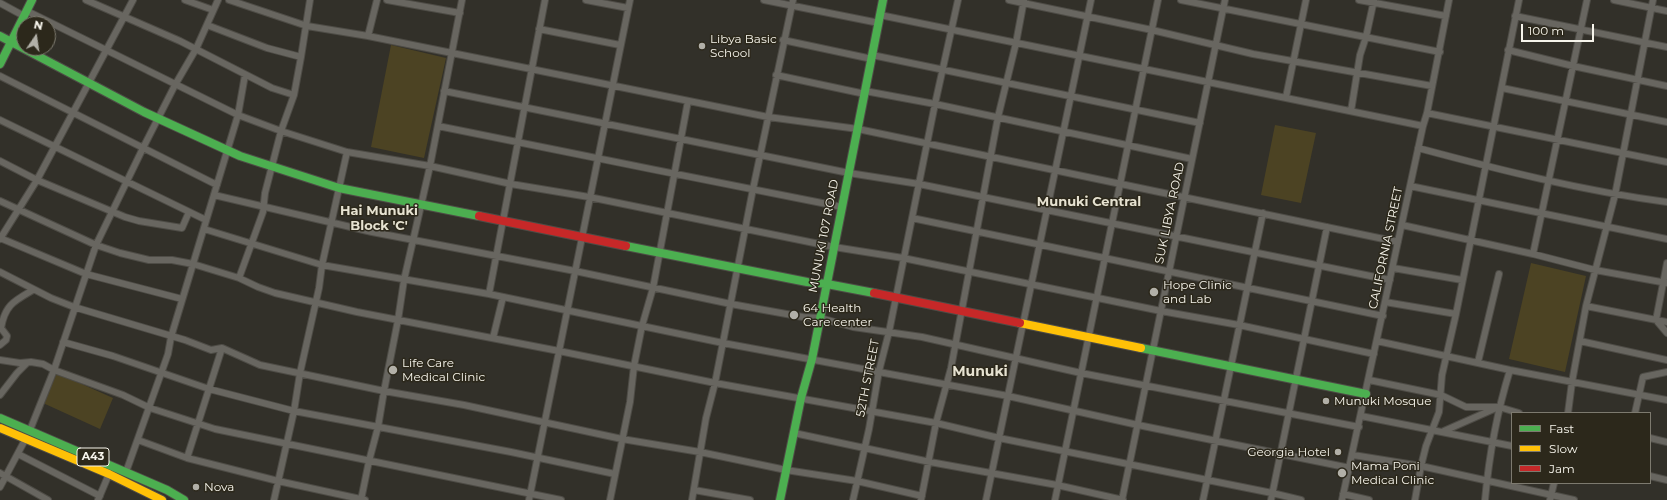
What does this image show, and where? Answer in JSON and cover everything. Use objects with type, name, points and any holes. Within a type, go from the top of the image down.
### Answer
[{"type":"main road","points":[[0,64],[32,0]]},
{"type":"main road","name":"MUNUKI 107 ROAD","points":[[780,500],[801,398],[812,359],[883,0]]},
{"type":"main road","points":[[0,36],[158,119],[227,151],[272,168],[339,188],[807,282],[827,284],[1366,394]]},
{"type":"main road","name":"A43","points":[[0,418],[167,490],[184,500]]},
{"type":"main road","name":"A43","points":[[0,428],[109,474],[162,500]]},
{"type":"main road","points":[[130,484],[135,476]]},
{"type":"street","points":[[86,0],[196,49],[272,88],[294,95]]},
{"type":"street","points":[[133,0],[37,180],[0,238],[86,274],[182,300]]},
{"type":"street","points":[[185,0],[213,10]]},
{"type":"street","points":[[30,430],[54,370],[74,307],[96,246],[143,148],[175,85],[196,49],[218,0]]},
{"type":"street","points":[[229,0],[307,26],[368,36],[768,117],[858,128],[1398,242]]},
{"type":"street","points":[[239,278],[264,206],[265,193],[281,131],[294,95],[307,26],[310,0]]},
{"type":"street","points":[[368,36],[377,0]]},
{"type":"street","points":[[387,0],[460,13]]},
{"type":"street","points":[[138,440],[187,458],[362,500],[369,461],[378,427],[412,240],[430,166],[462,0]]},
{"type":"street","points":[[489,294],[526,107],[545,0]]},
{"type":"street","points":[[586,0],[628,8]]},
{"type":"street","points":[[529,497],[630,0]]},
{"type":"street","points":[[764,0],[792,3],[880,19],[952,29],[1423,126]]},
{"type":"street","name":"52TH STREET","points":[[853,500],[879,372],[889,332],[942,69],[958,0]]},
{"type":"street","points":[[1009,0],[1293,61],[1357,74],[1432,86]]},
{"type":"street","points":[[986,500],[1091,0]]},
{"type":"street","points":[[1055,500],[1158,0]]},
{"type":"street","points":[[1181,0],[1440,52]]},
{"type":"street","name":"SUK LIBYA ROAD","points":[[1122,500],[1225,0]]},
{"type":"street","points":[[1286,97],[1306,0]]},
{"type":"street","points":[[1360,0],[1373,1],[1446,16]]},
{"type":"street","name":"CALIFORNIA STREET","points":[[1343,497],[1418,148],[1427,113],[1449,0]]},
{"type":"street","points":[[1415,500],[1426,446],[1439,412],[1442,375],[1456,314],[1519,0]]},
{"type":"street","points":[[1533,254],[1587,0]]},
{"type":"street","points":[[1614,0],[1667,11]]},
{"type":"street","points":[[1568,412],[1586,306],[1615,195],[1653,0]]},
{"type":"street","points":[[1351,111],[1360,55],[1366,37],[1373,1]]},
{"type":"street","points":[[1,275],[74,307],[185,340],[211,350],[222,348],[260,365],[384,391],[423,397],[622,439],[700,452],[786,470],[857,482],[922,498],[930,462],[936,423],[951,368],[998,117],[1016,43],[1024,2]]},
{"type":"street","points":[[0,3],[105,51],[238,115],[281,131],[347,152],[430,166],[511,184],[668,213],[834,247],[904,258],[1096,298],[1239,325],[1374,354]]},
{"type":"street","points":[[692,500],[706,418],[715,383],[783,40],[792,3]]},
{"type":"street","points":[[1515,16],[1667,47]]},
{"type":"street","points":[[206,25],[267,48],[301,57]]},
{"type":"street","points":[[539,28],[620,45]]},
{"type":"street","points":[[783,40],[942,69],[1200,123]]},
{"type":"street","points":[[1508,50],[1573,66],[1667,86]]},
{"type":"street","points":[[126,472],[168,354],[171,337],[238,115],[245,75]]},
{"type":"street","points":[[776,75],[935,104],[1192,159]]},
{"type":"street","points":[[0,76],[217,185]]},
{"type":"street","points":[[1502,88],[1667,122]]},
{"type":"street","points":[[444,91],[849,173],[919,184],[1390,280]]},
{"type":"street","points":[[610,500],[630,402],[634,366],[642,326],[653,288],[688,101]]},
{"type":"street","points":[[1427,113],[1667,162]]},
{"type":"street","points":[[0,120],[206,220]]},
{"type":"street","points":[[438,126],[842,207]]},
{"type":"street","points":[[1418,148],[1485,166],[1615,195],[1667,202]]},
{"type":"street","points":[[274,500],[294,411],[300,373],[319,288],[322,265],[347,152]]},
{"type":"street","points":[[0,162],[37,180],[113,212],[139,221],[181,228],[184,226],[189,212]]},
{"type":"street","points":[[1410,186],[1607,228],[1667,239]]},
{"type":"street","points":[[214,196],[412,240],[575,271],[731,304],[803,317],[820,318],[853,327],[922,337],[1016,360],[1359,427]]},
{"type":"street","points":[[0,202],[96,246],[141,258],[172,260],[193,264],[239,278],[275,293],[316,301],[358,312],[715,383],[936,423],[999,438],[1065,450],[1301,500]]},
{"type":"street","points":[[1203,500],[1263,213]]},
{"type":"street","points":[[912,218],[1383,316]]},
{"type":"street","points":[[1402,225],[1533,254],[1595,270],[1665,283]]},
{"type":"street","points":[[1270,500],[1327,227]]},
{"type":"street","points":[[204,229],[322,265],[489,294],[722,343],[1008,396],[1138,425],[1350,468]]},
{"type":"street","points":[[1656,320],[1665,283],[1667,263]]},
{"type":"street","points":[[1393,268],[1462,280]]},
{"type":"street","points":[[1478,362],[1499,274]]},
{"type":"street","points":[[0,345],[6,340],[7,336],[1,328],[6,312],[14,302],[34,290]]},
{"type":"street","points":[[493,338],[503,297]]},
{"type":"street","points":[[1385,302],[1456,314]]},
{"type":"street","points":[[1586,306],[1667,322]]},
{"type":"street","points":[[1656,320],[1667,333]]},
{"type":"street","points":[[1377,341],[1510,370],[1667,400]]},
{"type":"street","points":[[1580,341],[1667,360]]},
{"type":"street","points":[[63,342],[161,371],[209,389],[294,411],[615,474]]},
{"type":"street","points":[[187,458],[222,348]]},
{"type":"street","points":[[0,360],[43,364],[54,370],[123,395],[150,408],[198,424],[286,445],[369,461],[529,497],[561,500]]},
{"type":"street","points":[[0,395],[16,373],[26,363]]},
{"type":"street","points":[[1485,500],[1492,442],[1499,407],[1510,370]]},
{"type":"street","points":[[1635,412],[1643,377],[1667,372]]},
{"type":"street","points":[[1369,380],[1441,395],[1466,407],[1499,407],[1516,412]]},
{"type":"street","points":[[1442,431],[1458,426],[1499,407]]},
{"type":"street","points":[[1361,416],[1511,446]]},
{"type":"street","points":[[794,433],[930,462],[992,472],[1057,485],[1122,500]]},
{"type":"street","points":[[0,487],[26,438]]},
{"type":"street","points":[[1651,438],[1667,442]]},
{"type":"street","points":[[18,454],[99,498],[109,474]]},
{"type":"street","points":[[1353,455],[1421,466],[1550,497],[1574,500]]},
{"type":"street","points":[[0,473],[48,500]]},
{"type":"street","points":[[1651,476],[1667,480]]},
{"type":"street","points":[[1550,497],[1554,484]]},
{"type":"street","points":[[694,490],[750,500]]},
{"type":"street","points":[[1343,497],[1369,500]]},
{"type":"shaded area","points":[[391,45],[446,58],[424,158],[371,147]]},
{"type":"shaded area","points":[[1275,125],[1316,133],[1301,203],[1261,195]]},
{"type":"shaded area","points":[[1531,263],[1586,276],[1565,372],[1509,359]]},
{"type":"shaded area","points":[[57,373],[113,398],[100,429],[43,403]]},
{"type":"traffic: fast","points":[[0,64],[32,0]]},
{"type":"traffic: fast","points":[[780,500],[801,398],[812,359],[883,0]]},
{"type":"traffic: fast","points":[[0,36],[144,112],[240,156],[339,188],[479,216]]},
{"type":"traffic: fast","points":[[626,246],[807,282],[827,284],[874,293]]},
{"type":"traffic: fast","points":[[1141,348],[1366,394]]},
{"type":"traffic: fast","points":[[0,418],[167,490],[184,500]]},
{"type":"traffic: slow","points":[[1020,323],[1141,348]]},
{"type":"traffic: slow","points":[[0,428],[109,474],[162,500]]},
{"type":"traffic: jam","points":[[479,216],[626,246]]},
{"type":"traffic: jam","points":[[874,293],[1020,323]]},
{"type":"place","name":"Libya Basic School","points":[[702,46]]},
{"type":"place","name":"Hope Clinic and Lab","points":[[1154,292]]},
{"type":"place","name":"64 Health Care center","points":[[794,315]]},
{"type":"place","name":"Life Care Medical Clinic","points":[[393,370]]},
{"type":"place","name":"Munuki Mosque","points":[[1326,401]]},
{"type":"place","name":"Georgia Hotel","points":[[1338,452]]},
{"type":"place","name":"Mama Poni Medical Clinic","points":[[1342,473]]},
{"type":"place","name":"Nova","points":[[196,487]]},
{"type":"district","name":"Munuki Central","points":[[1089,202]]},
{"type":"district","name":"Hai Munuki Block 'C'","points":[[379,218]]},
{"type":"district","name":"Munuki","points":[[980,372]]}]
